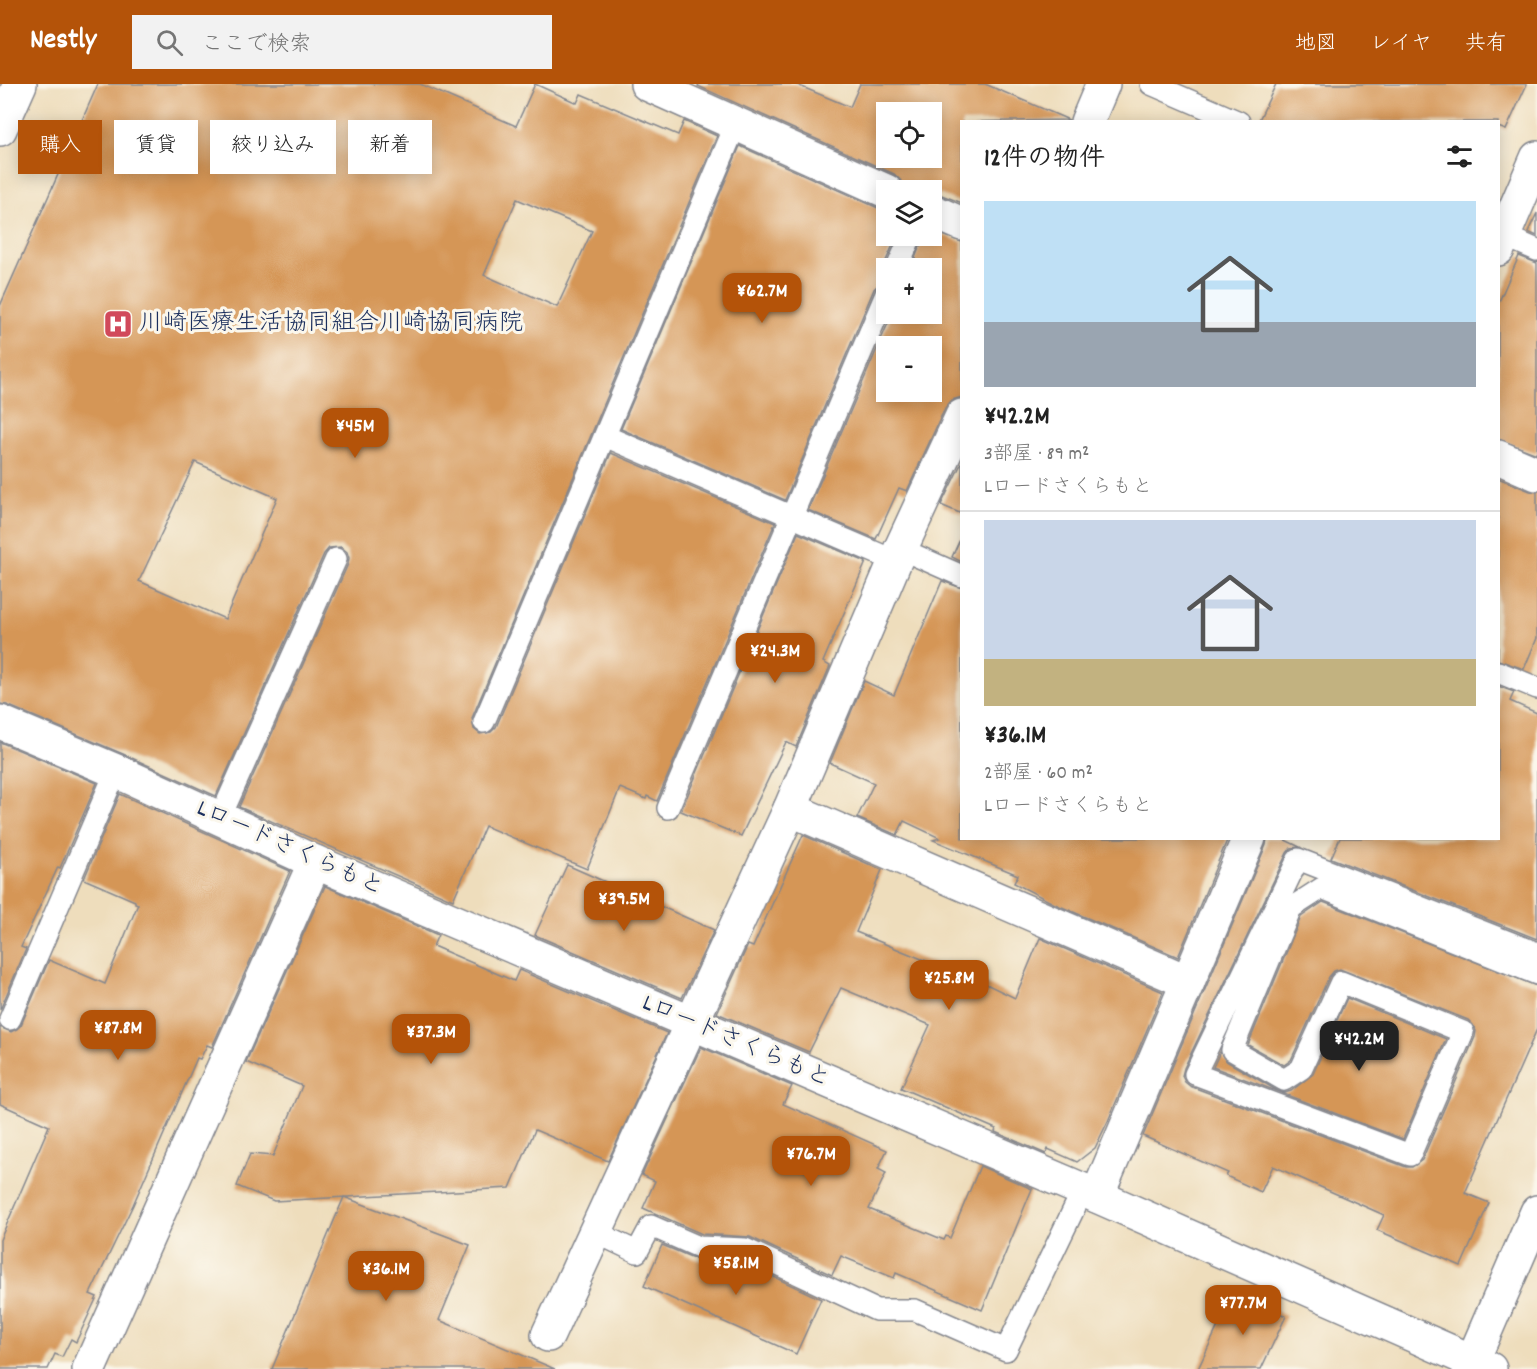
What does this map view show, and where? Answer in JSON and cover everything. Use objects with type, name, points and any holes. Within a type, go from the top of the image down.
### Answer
[{"type":"street","points":[[0,129],[20,84]]},
{"type":"street","points":[[647,84],[876,187]]},
{"type":"street","points":[[1088,120],[1103,84]]},
{"type":"street","points":[[1500,239],[1537,158]]},
{"type":"street","points":[[942,215],[960,223]]},
{"type":"street","points":[[548,1335],[790,809],[898,555],[958,432]]},
{"type":"street","points":[[1500,458],[1537,474]]},
{"type":"street","name":"Lロードさくらもと","points":[[0,722],[116,771],[315,862],[1090,1193],[1477,1366]]},
{"type":"street","points":[[790,809],[1188,982]]},
{"type":"street","points":[[1090,1193],[1188,982],[1248,840]]},
{"type":"street","points":[[89,1369],[315,862]]},
{"type":"street","points":[[1477,1366],[1537,1212]]},
{"type":"lane","points":[[1152,84],[1234,120]]},
{"type":"lane","points":[[484,722],[736,124]]},
{"type":"lane","points":[[1500,239],[1537,250]]},
{"type":"lane","points":[[668,808],[876,318]]},
{"type":"lane","points":[[605,436],[792,518],[960,575]]},
{"type":"lane","points":[[220,818],[336,559]]},
{"type":"lane","points":[[1500,673],[1537,688]]},
{"type":"lane","points":[[10,1019],[116,771]]},
{"type":"lane","points":[[1537,953],[1298,859],[1195,1074],[1410,1155],[1463,1032],[1341,982],[1301,1069],[1284,1080],[1232,1050],[1291,908],[1322,888],[1537,974]]},
{"type":"lane","points":[[595,1232],[637,1252],[651,1226],[699,1247],[745,1249],[876,1310],[915,1310],[1006,1350],[1090,1193]]},
{"type":"building","points":[[98,84],[420,84],[516,126],[535,84],[577,103],[581,94],[678,135],[684,121],[717,136],[472,718],[474,729],[480,734],[491,732],[496,727],[611,453],[775,523],[657,801],[620,788],[587,869],[485,826],[453,900],[239,807],[348,564],[347,552],[341,547],[329,548],[324,554],[216,796],[123,754],[0,704],[0,306],[58,174],[102,174],[102,120],[82,120]],"holes":[[[517,199],[592,231],[557,307],[484,275]],[[195,462],[277,498],[225,619],[139,581]]]},
{"type":"building","points":[[699,84],[795,84],[850,107],[860,84],[985,84],[1069,120],[960,120],[960,202],[942,195],[942,180],[900,180],[894,174],[881,168],[942,168],[942,102],[876,102],[876,166],[698,86]]},
{"type":"building","points":[[1276,84],[1527,84],[1506,130],[1500,128],[1500,120],[1259,120]]},
{"type":"building","points":[[740,146],[876,207],[876,246],[893,246],[887,258],[876,258],[876,287],[785,500],[621,429]]},
{"type":"building","points":[[1537,213],[1537,236],[1528,232]]},
{"type":"building","points":[[942,235],[960,241],[960,398],[952,400],[945,408],[907,491],[899,488],[876,539],[808,510],[876,351],[876,402],[942,402],[942,336],[883,336],[888,324],[942,324],[942,258],[915,258],[920,246],[942,246]]},
{"type":"building","points":[[1519,256],[1537,263],[1537,454],[1500,440],[1500,299]]},
{"type":"building","points":[[960,466],[960,513],[941,505]]},
{"type":"building","points":[[1500,479],[1537,492],[1537,638],[1524,669],[1500,661]]},
{"type":"building","points":[[798,533],[866,562],[823,662],[830,666],[796,747],[786,742],[741,836],[681,811]]},
{"type":"building","points":[[960,539],[960,561],[952,557]]},
{"type":"building","points":[[942,581],[960,587],[960,840],[1227,840],[1178,957],[1055,904],[1014,883],[1018,875],[933,840],[940,838],[904,821],[897,835],[857,818],[874,783],[830,763],[864,681],[894,695]]},
{"type":"building","points":[[1500,687],[1514,692],[1510,701],[1537,713],[1537,939],[1331,858],[1339,840],[1500,840]]},
{"type":"building","points":[[0,742],[97,783],[60,868],[58,867],[21,947],[26,949],[0,1010]]},
{"type":"building","points":[[120,794],[290,871],[212,1047],[207,1045],[200,1059],[197,1058],[133,1205],[90,1294],[97,1297],[76,1342],[71,1339],[62,1357],[55,1354],[48,1369],[0,1369],[0,1240],[49,1126],[0,1104],[0,1027],[11,1032],[21,1025],[49,960],[105,984],[138,904],[84,879]]},
{"type":"building","points":[[803,835],[882,870],[856,932],[951,971],[953,968],[1015,998],[1040,938],[1163,992],[1095,1148],[1077,1162],[1048,1149],[1046,1154],[995,1132],[996,1129],[901,1088],[930,1025],[841,988],[809,1052],[717,1013],[748,945],[753,947]]},
{"type":"building","points":[[1267,840],[1285,840],[1300,847],[1291,848],[1287,853],[1184,1068],[1182,1076],[1190,1086],[1406,1167],[1412,1167],[1422,1160],[1475,1037],[1476,1031],[1468,1020],[1340,969],[1334,971],[1329,977],[1291,1060],[1284,1065],[1248,1045],[1301,917],[1323,902],[1537,986],[1537,1029],[1465,1193],[1489,1203],[1461,1266],[1377,1230],[1384,1215],[1273,1166],[1261,1192],[1226,1176],[1228,1173],[1143,1136]]},
{"type":"building","points":[[567,865],[714,930],[682,998],[535,935]]},
{"type":"building","points":[[325,886],[438,935],[433,946],[514,981],[519,970],[667,1033],[608,1161],[535,1130],[510,1188],[274,1201],[237,1186],[250,1154],[273,1156],[302,1086],[246,1062]]},
{"type":"building","points":[[1347,998],[1446,1039],[1403,1139],[1213,1067],[1220,1052],[1226,1061],[1278,1091],[1285,1093],[1291,1091],[1313,1074]]},
{"type":"building","points":[[701,1047],[792,1086],[783,1104],[887,1150],[878,1169],[886,1173],[869,1209],[944,1240],[946,1236],[950,1238],[980,1166],[1032,1189],[982,1310],[896,1273],[894,1278],[841,1256],[832,1275],[750,1237],[702,1234],[643,1208],[655,1181],[642,1175]]},
{"type":"building","points":[[344,1197],[470,1245],[439,1320],[555,1369],[272,1369]]},
{"type":"building","points":[[662,1245],[698,1260],[742,1262],[821,1299],[796,1354],[644,1286]]},
{"type":"building","points":[[1234,1292],[1286,1316],[1261,1369],[1198,1369]]},
{"type":"place","name":"川崎医療生活協同組合川崎協同病院","points":[[118,324]]}]
